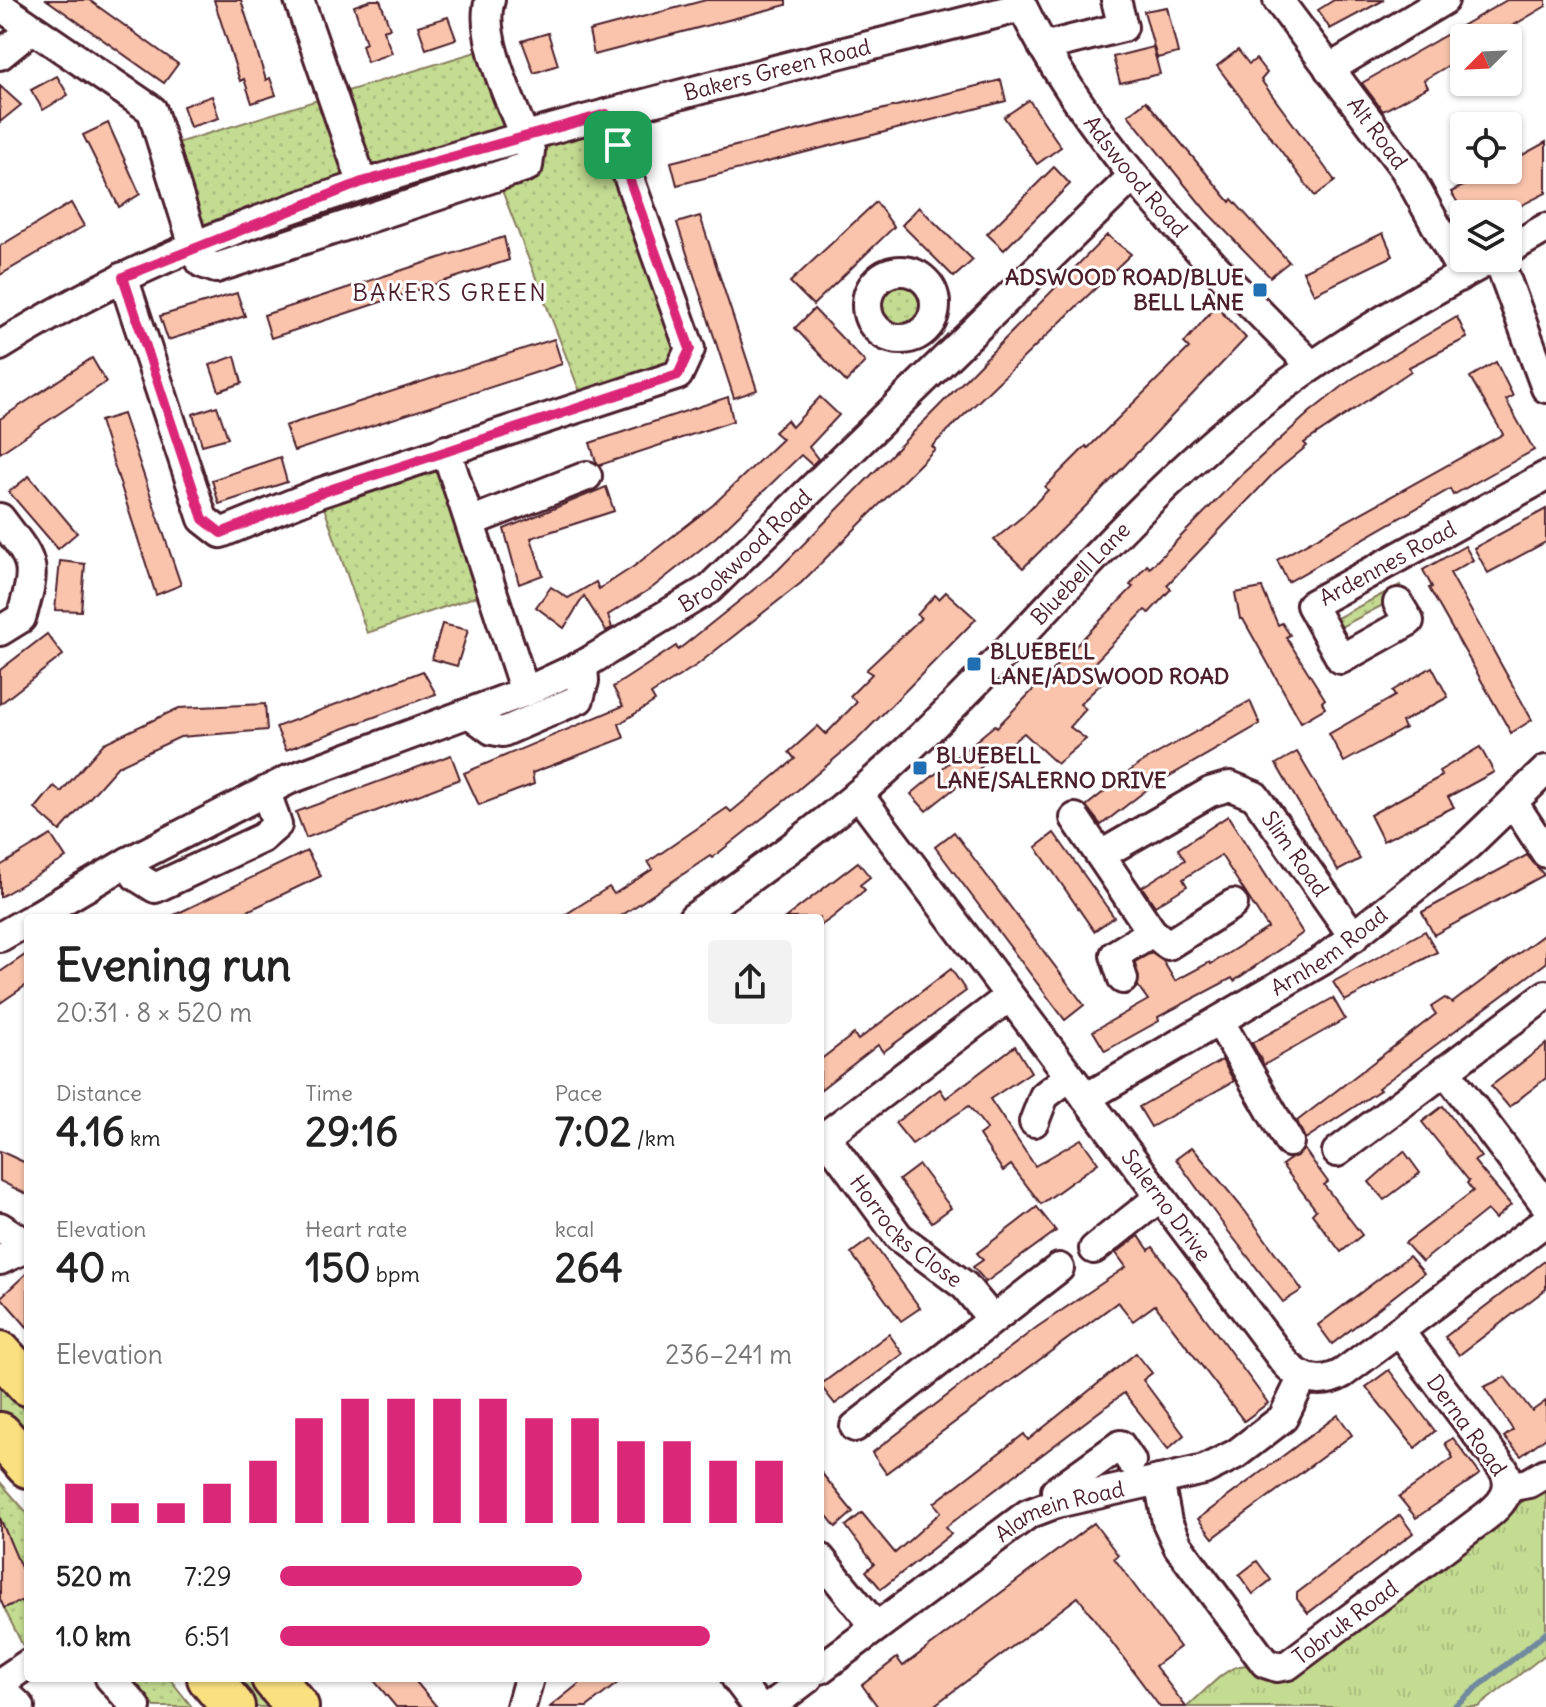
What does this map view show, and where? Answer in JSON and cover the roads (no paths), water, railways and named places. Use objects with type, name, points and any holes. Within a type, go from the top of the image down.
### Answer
[{"type":"highway","points":[[0,1353],[24,1380]]},
{"type":"highway","points":[[0,1434],[24,1461]]},
{"type":"highway","points":[[212,1682],[233,1707]]},
{"type":"highway","points":[[276,1682],[297,1707]]},
{"type":"street","points":[[299,0],[362,182]]},
{"type":"street","points":[[0,6],[152,110],[193,246],[202,263],[216,268],[528,166],[531,157],[525,136],[492,47],[487,9],[490,0]]},
{"type":"street","points":[[1043,47],[1123,27],[1116,0]]},
{"type":"street","name":"Alt Road","points":[[1278,0],[1414,182],[1463,274]]},
{"type":"street","points":[[1329,69],[1444,0]]},
{"type":"street","name":"Bakers Green Road","points":[[0,346],[65,305],[123,277],[193,246],[362,182],[1021,4]]},
{"type":"street","name":"Adswood Road","points":[[1021,4],[1043,47],[1132,177],[1312,366]]},
{"type":"street","points":[[0,55],[32,29]]},
{"type":"street","points":[[123,277],[203,519],[221,533],[319,493],[678,375],[690,349],[606,114]]},
{"type":"street","name":"Brookwood Road","points":[[39,914],[128,862],[266,791],[525,692],[583,665],[709,589],[1132,177]]},
{"type":"street","points":[[1522,242],[1546,228]]},
{"type":"street","name":"Bluebell Lane","points":[[699,914],[770,864],[858,794],[917,741],[1200,456],[1312,366],[1391,315],[1467,272]]},
{"type":"street","points":[[1500,272],[1546,388]]},
{"type":"street","points":[[921,333],[946,356]]},
{"type":"street","points":[[446,450],[525,692]]},
{"type":"street","points":[[470,522],[587,476]]},
{"type":"street","name":"Ardennes Road","points":[[1408,620],[1341,659],[1311,605],[1546,476]]},
{"type":"street","points":[[0,518],[31,559],[31,583],[21,618],[0,631]]},
{"type":"street","points":[[469,713],[492,730],[503,732],[579,699],[584,681],[583,665]]},
{"type":"street","name":"Arnhem Road","points":[[1034,1122],[1044,1096],[1078,1087],[1220,1022],[1295,979],[1354,937],[1468,845],[1546,770]]},
{"type":"street","name":"Slim Road","points":[[1101,855],[1210,792],[1223,787],[1244,789],[1265,808],[1354,937]]},
{"type":"street","points":[[128,862],[136,876],[155,888],[262,838],[277,825],[266,791]]},
{"type":"street","name":"Salerno Drive","points":[[858,794],[1283,1360],[1303,1377]]},
{"type":"street","points":[[1513,802],[1546,853]]},
{"type":"street","points":[[1075,818],[1145,922],[1168,945],[1233,904]]},
{"type":"street","points":[[1123,979],[1114,960],[1115,955],[1145,922]]},
{"type":"street","name":"Brookwood Road","points":[[0,937],[24,923]]},
{"type":"street","points":[[1356,1149],[1445,1070],[1546,995]]},
{"type":"street","points":[[824,1137],[1009,997]]},
{"type":"street","points":[[1220,1022],[1274,1135]]},
{"type":"street","points":[[1445,1070],[1546,1205]]},
{"type":"street","name":"Horrocks Close","points":[[824,1139],[899,1237],[965,1286],[992,1319]]},
{"type":"street","points":[[1094,1249],[1160,1197]]},
{"type":"street","points":[[1303,1377],[1323,1380],[1337,1377],[1546,1221]]},
{"type":"street","points":[[0,1227],[24,1243]]},
{"type":"street","points":[[0,1260],[24,1248]]},
{"type":"street","points":[[855,1427],[1059,1268]]},
{"type":"street","name":"Derna Road","points":[[1399,1331],[1504,1470],[1508,1487],[1529,1483],[1546,1473]]},
{"type":"street","name":"Alamein Road","points":[[824,1666],[1019,1519],[1057,1503],[1204,1470],[1236,1454],[1283,1418],[1303,1377]]},
{"type":"street","points":[[1057,1503],[1056,1491],[1120,1445],[1131,1461]]},
{"type":"street","name":"Tobruk Road","points":[[1159,1480],[1167,1522],[1178,1546],[1262,1659],[1277,1667],[1291,1662],[1485,1517],[1503,1500],[1508,1487]]},
{"type":"street","points":[[824,1563],[876,1627]]},
{"type":"street","points":[[20,1707],[0,1686],[24,1667]]},
{"type":"street","points":[[114,1682],[136,1707]]},
{"type":"street","points":[[521,1707],[528,1682]]},
{"type":"street","points":[[739,1682],[758,1707]]},
{"type":"street","points":[[770,1707],[803,1682]]},
{"type":"waterway","points":[[1453,1707],[1546,1633]]},
{"type":"place","name":"ADSWOOD ROAD/BLUE BELL LANE","points":[[1260,290]]},
{"type":"place","name":"BLUEBELL LANE/ADSWOOD ROAD","points":[[974,664]]},
{"type":"place","name":"BLUEBELL LANE/SALERNO DRIVE","points":[[920,768]]},
{"type":"district","name":"BAKERS GREEN","points":[[450,292]]}]
